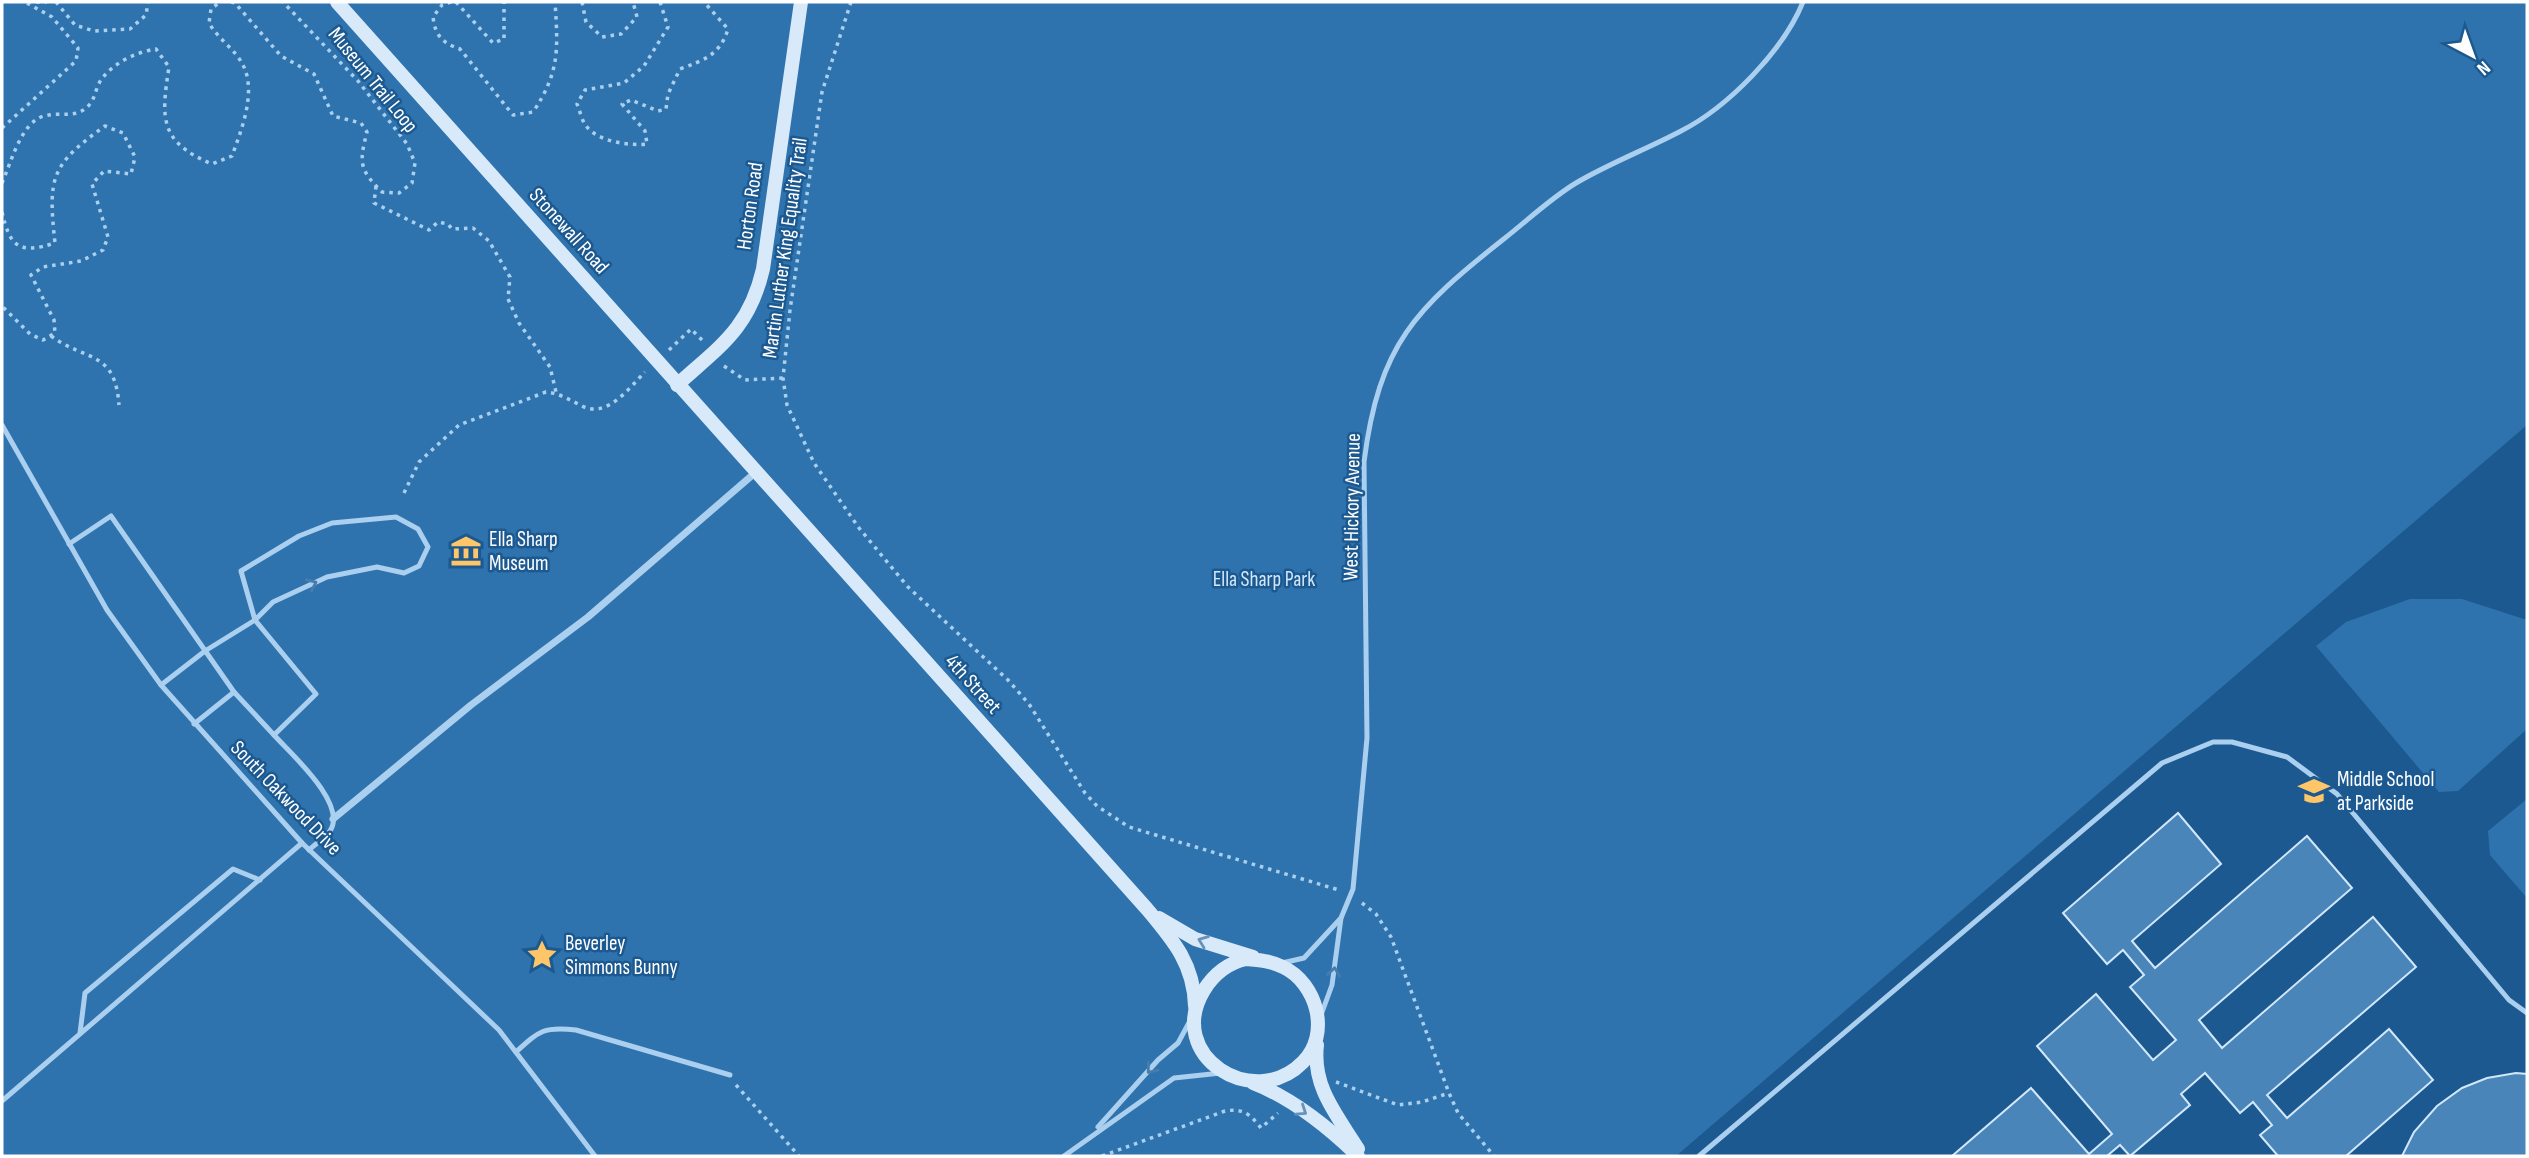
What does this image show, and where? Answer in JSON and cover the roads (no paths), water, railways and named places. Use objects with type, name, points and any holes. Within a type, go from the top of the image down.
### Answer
[{"type":"street","name":"Stonewall Road","points":[[337,2],[769,487]]},
{"type":"street","name":"Horton Road","points":[[677,384],[712,353],[748,315],[759,286],[801,2]]},
{"type":"street","points":[[333,819],[471,705],[588,617],[755,472]]},
{"type":"street","name":"4th Street","points":[[769,487],[1147,909],[1187,963],[1194,982],[1194,1011]]},
{"type":"street","name":"4th Street","points":[[1147,909],[1195,939],[1271,962]]},
{"type":"street","points":[[1235,962],[1271,962],[1292,973],[1305,986],[1315,1003],[1318,1030],[1315,1061],[1319,1086],[1360,1156],[1327,1128],[1291,1103],[1215,1066],[1201,1049],[1194,1034],[1194,1011],[1219,971],[1235,962]]},
{"type":"street","points":[[1242,1079],[1270,1082],[1289,1075],[1308,1057],[1318,1030]]},
{"type":"lane","name":"West Hickory Avenue","points":[[1318,1030],[1332,985],[1341,918],[1353,889],[1367,738],[1364,463],[1369,426],[1394,349],[1412,323],[1452,280],[1575,183],[1685,130],[1745,82],[1773,53],[1803,2]]},
{"type":"lane","name":"South Oakwood Drive","points":[[3,429],[107,610],[161,685],[302,843],[453,984],[516,1052],[595,1156]]},
{"type":"lane","points":[[69,544],[111,516],[234,692],[326,795],[335,810],[331,830],[309,849]]},
{"type":"lane","points":[[161,685],[205,651],[255,620],[273,603],[327,577],[377,568],[404,573],[419,566],[428,547],[418,529],[396,517],[332,523],[299,536],[241,571],[255,620],[316,694],[274,735]]},
{"type":"lane","points":[[194,724],[234,692]]},
{"type":"lane","points":[[1699,1156],[2162,763],[2213,742],[2232,742],[2287,757],[2337,794],[2509,1000],[2527,1013]]},
{"type":"lane","points":[[2,1101],[302,843]]},
{"type":"lane","points":[[79,1034],[85,993],[233,869],[260,880]]},
{"type":"lane","name":"West Hickory Avenue","points":[[1271,962],[1304,958],[1341,918]]},
{"type":"lane","points":[[1088,1137],[1158,1059],[1178,1043],[1194,1011]]},
{"type":"lane","points":[[516,1052],[533,1036],[552,1027],[576,1030],[730,1075]]},
{"type":"lane","points":[[1064,1156],[1174,1079],[1227,1073]]},
{"type":"place","name":"Ella Sharp Museum","points":[[466,551]]},
{"type":"place","name":"Middle School at Parkside","points":[[2314,791]]},
{"type":"place","name":"Beverley Simmons Bunny","points":[[542,955]]},
{"type":"park label","name":"Ella Sharp Park","points":[[1264,579]]}]
